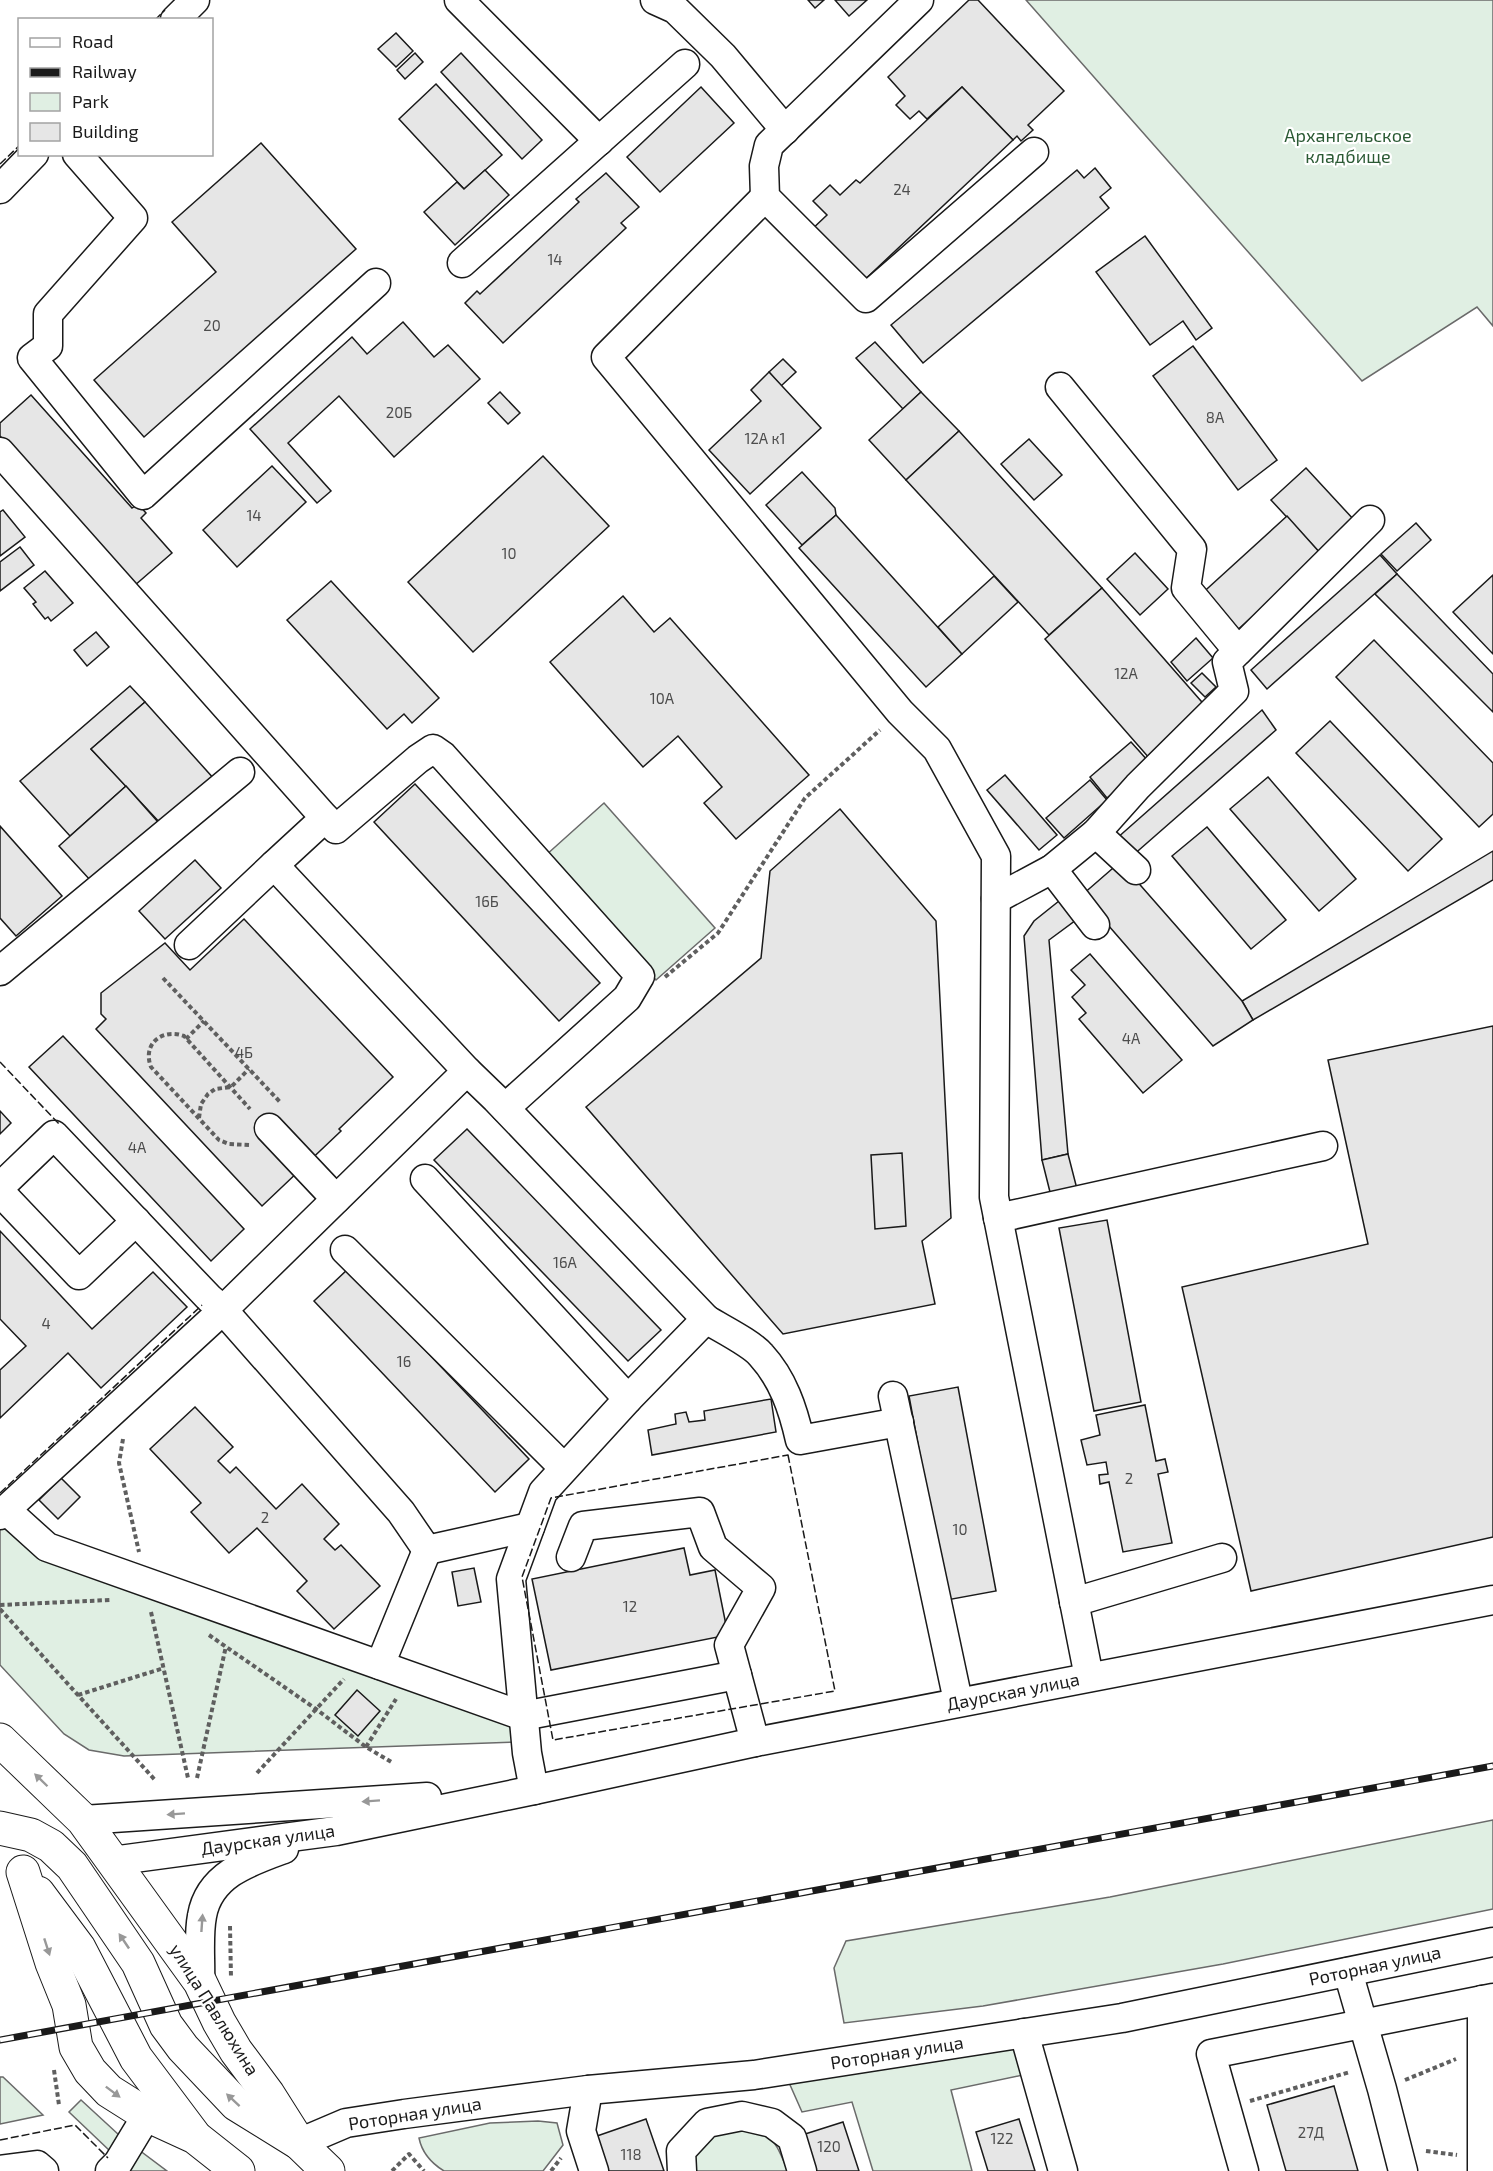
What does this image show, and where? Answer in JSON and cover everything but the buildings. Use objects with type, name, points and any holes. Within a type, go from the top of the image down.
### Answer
[{"type":"main road","name":"улица Павлюхина","points":[[0,1740],[82,1820],[200,1982],[236,2051],[268,2094],[299,2143]]},
{"type":"main road","name":"Даурская улица","points":[[0,1827],[82,1820]]},
{"type":"main road","name":"улица Павлюхина","points":[[0,1827],[31,1835],[51,1846],[72,1866],[138,1963],[166,2025],[183,2048],[236,2104],[299,2143],[328,2171]]},
{"type":"main road","points":[[0,1837],[11,1873],[69,2005],[76,2048],[90,2071],[109,2091],[147,2115],[195,2138],[238,2171]]},
{"type":"main road","name":"Даурская улица","points":[[11,1873],[112,1861]]},
{"type":"main road","points":[[11,1873],[79,1948],[136,2058],[195,2138]]},
{"type":"street","points":[[177,18],[195,0]]},
{"type":"street","points":[[459,0],[599,141]]},
{"type":"street","points":[[655,0],[675,9],[723,56],[785,130]]},
{"type":"street","points":[[919,0],[769,145],[764,166],[765,197],[866,297],[1034,152]]},
{"type":"street","points":[[462,263],[686,64]]},
{"type":"street","points":[[0,189],[32,156]]},
{"type":"street","points":[[79,156],[133,218],[48,314],[48,346],[32,358],[143,495],[376,283]]},
{"type":"street","points":[[765,197],[606,357],[900,712],[937,749],[996,856],[994,1197],[1089,1677]]},
{"type":"street","points":[[1060,387],[1192,549],[1186,588],[1238,651]]},
{"type":"street","points":[[0,452],[336,829],[418,759],[433,749],[443,756],[640,976],[627,998],[505,1108]]},
{"type":"street","points":[[996,899],[1052,869],[1096,833],[1138,786],[1234,691],[1227,662],[1370,520]]},
{"type":"street","points":[[0,971],[240,772]]},
{"type":"street","points":[[189,945],[325,818]]},
{"type":"street","points":[[1096,833],[1136,870]]},
{"type":"street","points":[[274,865],[467,1071],[706,1319],[760,1353],[784,1388],[800,1440],[896,1409],[958,1701]]},
{"type":"street","points":[[1052,869],[1095,925]]},
{"type":"street","points":[[467,1071],[224,1311],[3,1512],[47,1547],[523,1716],[737,1675]]},
{"type":"street","points":[[263,1133],[336,1199]]},
{"type":"street","points":[[0,1187],[54,1136],[224,1311],[401,1512],[427,1550]]},
{"type":"street","points":[[998,1218],[1323,1146]]},
{"type":"street","points":[[425,1179],[628,1399]]},
{"type":"street","points":[[0,1192],[79,1275],[136,1221]]},
{"type":"street","points":[[345,1250],[564,1468]]},
{"type":"street","points":[[534,1790],[527,1753],[511,1579],[543,1492],[628,1399],[706,1319]]},
{"type":"street","points":[[571,1557],[583,1526],[700,1512],[713,1547],[761,1588],[729,1645],[755,1742]]},
{"type":"street","points":[[427,1550],[530,1527]]},
{"type":"street","points":[[371,1662],[427,1550]]},
{"type":"street","points":[[1074,1602],[1222,1558]]},
{"type":"street","name":"Даурская улица","points":[[112,1861],[336,1831],[958,1701],[1493,1600]]},
{"type":"street","name":"Даурская улица","points":[[82,1820],[534,1790]]},
{"type":"street","points":[[200,1982],[202,1916],[212,1887],[248,1862],[336,1831]]},
{"type":"street","name":"Роторная улица","points":[[299,2143],[346,2123],[588,2090],[754,2075],[1122,2018],[1493,1942]]},
{"type":"street","points":[[1348,1972],[1399,2159]]},
{"type":"street","points":[[1244,2171],[1210,2054],[1488,1999],[1482,2049],[1482,2164]]},
{"type":"street","points":[[1023,2033],[1063,2171]]},
{"type":"street","points":[[588,2090],[581,2131],[594,2171]]},
{"type":"street","points":[[110,2171],[118,2163],[147,2115]]},
{"type":"street","points":[[682,2171],[681,2151],[706,2123],[742,2116],[772,2123],[792,2138],[802,2171]]},
{"type":"street","points":[[0,2170],[37,2165],[44,2171]]},
{"type":"path","points":[[657,984],[718,933],[805,798],[900,712]]},
{"type":"path","points":[[163,978],[287,1110],[263,1133],[246,1146],[225,1143],[219,1140],[151,1067],[150,1048],[159,1037],[175,1033],[186,1038],[249,1109],[263,1133]]},
{"type":"path","points":[[186,1038],[204,1021]]},
{"type":"path","points":[[199,1118],[201,1104],[208,1094],[215,1089],[231,1087],[249,1069]]},
{"type":"path","points":[[0,1607],[114,1600]]},
{"type":"path","points":[[0,1607],[155,1780]]},
{"type":"path","points":[[197,1778],[233,1613]]},
{"type":"path","points":[[207,1634],[316,1709],[366,1747],[393,1763]]},
{"type":"path","points":[[257,1773],[316,1709],[371,1662]]},
{"type":"path","points":[[78,1695],[164,1668]]},
{"type":"path","points":[[366,1747],[410,1676]]},
{"type":"path","points":[[230,1921],[232,1976]]},
{"type":"path","points":[[1226,2108],[1378,2077],[1482,2049]]},
{"type":"path","points":[[392,2171],[409,2154],[424,2171]]},
{"type":"path","points":[[1399,2159],[1482,2164]]},
{"type":"green space","name":"Архангельское кладбище","points":[[1026,0],[1493,0],[1493,326],[1477,307],[1362,381]]},
{"type":"green space","points":[[604,803],[715,928],[656,980],[545,856]]},
{"type":"green space","points":[[9,1519],[511,1720],[514,1742],[124,1756],[89,1750],[64,1734],[0,1665],[0,1527]]},
{"type":"green space","points":[[1493,1820],[1493,1909],[1223,1964],[983,2006],[844,2023],[834,1968],[846,1941],[1110,1897]]},
{"type":"green space","points":[[1017,2042],[1023,2075],[951,2090],[972,2171],[873,2171],[852,2102],[802,2112],[787,2078]]},
{"type":"green space","points":[[0,2077],[3,2077],[43,2115],[0,2124]]},
{"type":"green space","points":[[81,2100],[119,2135],[167,2171],[131,2171],[69,2112]]},
{"type":"green space","points":[[538,2121],[557,2123],[563,2145],[543,2171],[444,2171],[428,2157],[419,2138],[490,2123]]},
{"type":"green space","points":[[737,2128],[758,2132],[771,2139],[788,2171],[690,2171],[694,2154],[713,2135]]},
{"type":"railway","points":[[0,2040],[1493,1766]]},
{"type":"fence","points":[[157,18],[165,10]]},
{"type":"fence","points":[[0,164],[18,147]]},
{"type":"fence","points":[[0,1062],[59,1124]]},
{"type":"fence","points":[[0,1493],[202,1305]]},
{"type":"fence","points":[[788,1455],[835,1691],[553,1740],[522,1577],[551,1498],[788,1455]]},
{"type":"fence","points":[[0,2140],[75,2125],[108,2158]]}]
